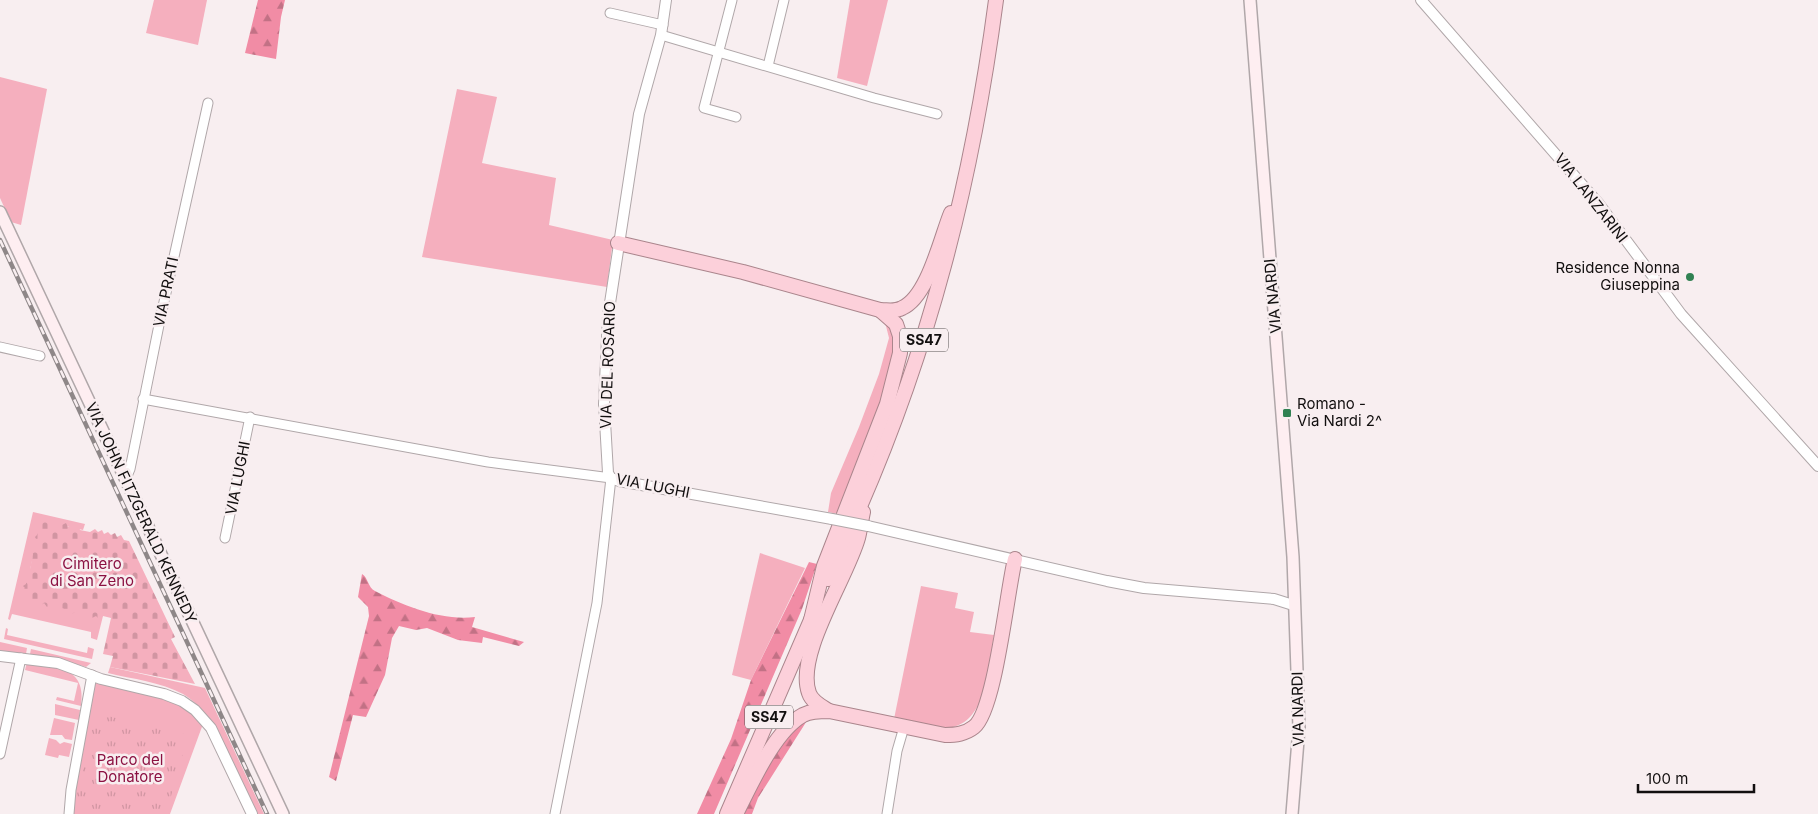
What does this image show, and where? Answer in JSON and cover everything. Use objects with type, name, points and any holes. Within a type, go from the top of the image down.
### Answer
[{"type":"highway","name":"SS47","points":[[727,814],[897,418],[924,340],[953,238],[965,183],[985,81],[996,0]]},
{"type":"highway","points":[[618,243],[743,272],[880,310],[895,311],[905,308],[922,287],[965,183]]},
{"type":"highway","points":[[811,620],[824,566],[887,404],[900,353],[900,336],[896,324],[880,310]]},
{"type":"highway","points":[[829,711],[817,704],[810,696],[807,688],[807,666],[830,602],[858,539],[866,492]]},
{"type":"highway","points":[[736,814],[771,750],[790,725],[813,711],[829,711],[945,735],[960,734],[976,726],[984,710],[993,681],[1015,560]]},
{"type":"main road","name":"VIA NARDI","points":[[1250,0],[1286,460],[1294,599],[1299,728],[1292,814]]},
{"type":"main road","name":"VIA JOHN FITZGERALD KENNEDY","points":[[0,212],[124,480],[283,814]]},
{"type":"street","name":"VIA DEL ROSARIO","points":[[555,814],[596,603],[611,478],[608,472],[604,404],[608,316],[639,114],[662,30],[666,0]]},
{"type":"street","points":[[732,0],[704,108],[736,117]]},
{"type":"street","points":[[768,66],[784,0]]},
{"type":"street","name":"VIA LANZARINI","points":[[1421,0],[1599,204],[1651,276],[1686,320],[1818,466]]},
{"type":"street","points":[[610,13],[719,51],[874,98],[937,114]]},
{"type":"street","name":"VIA PRATI","points":[[124,480],[130,469],[208,103]]},
{"type":"street","points":[[0,347],[40,356]]},
{"type":"street","name":"VIA LUGHI","points":[[144,399],[488,462],[611,478],[619,482],[832,519],[1144,588],[1294,599]]},
{"type":"street","name":"VIA LUGHI","points":[[225,538],[250,417]]},
{"type":"street","points":[[0,656],[58,663],[92,675],[164,694],[182,701],[195,710],[214,734],[252,814]]},
{"type":"street","points":[[0,754],[22,658]]},
{"type":"street","points":[[69,814],[71,790],[92,675]]},
{"type":"street","points":[[887,814],[897,751],[904,727]]},
{"type":"green space","points":[[154,0],[207,0],[198,45],[146,33]]},
{"type":"green space","points":[[258,0],[285,0],[276,59],[245,53]]},
{"type":"green space","points":[[850,0],[888,0],[867,86],[837,78]]},
{"type":"green space","points":[[0,77],[47,89],[21,225],[11,222],[0,198]]},
{"type":"green space","points":[[457,89],[497,97],[482,163],[556,178],[549,225],[613,240],[607,287],[422,257]]},
{"type":"green space","points":[[884,314],[896,343],[883,399],[838,514],[828,512],[831,493],[879,374],[889,338],[886,326],[880,317]]},
{"type":"green space","points":[[33,512],[85,524],[83,530],[48,522],[40,525],[30,570],[44,603],[103,616],[97,640],[91,638],[91,632],[12,614],[10,620],[8,619]]},
{"type":"green space","name":"Cimitero di San Zeno","points":[[52,519],[55,523],[59,521],[62,525],[66,523],[68,527],[73,524],[75,528],[79,526],[80,530],[90,532],[95,529],[98,532],[102,530],[104,534],[108,532],[111,535],[115,533],[117,537],[121,535],[124,540],[129,541],[175,637],[171,639],[195,684],[110,667],[113,656],[103,654],[111,618],[103,616],[99,619],[96,616],[92,618],[90,614],[85,616],[83,612],[79,615],[76,611],[72,614],[70,609],[66,612],[63,608],[59,610],[57,606],[53,609],[50,605],[47,607],[44,603],[40,606],[23,599],[25,593],[23,590],[25,588],[23,586],[26,584],[27,571],[30,569],[33,554],[31,551],[34,549],[32,546],[35,544],[33,541],[36,539],[37,527],[41,520],[48,522]]},
{"type":"green space","points":[[760,553],[805,568],[751,680],[732,675]]},
{"type":"green space","points":[[809,562],[817,564],[802,609],[714,814],[697,814],[731,739],[751,680]]},
{"type":"green space","points":[[362,574],[366,577],[373,590],[386,597],[410,607],[449,617],[475,617],[472,627],[524,642],[519,646],[483,637],[482,643],[458,640],[427,628],[416,630],[399,626],[392,638],[385,675],[366,717],[353,715],[336,781],[329,777],[369,616],[368,607],[358,597]]},
{"type":"green space","points":[[921,586],[958,593],[955,608],[974,612],[970,632],[994,635],[983,694],[969,718],[958,726],[937,728],[894,719]]},
{"type":"green space","points":[[6,628],[8,629],[7,635],[87,653],[88,647],[94,649],[92,659],[4,639]]},
{"type":"green space","points":[[0,642],[27,648],[26,654],[0,651]]},
{"type":"green space","points":[[31,649],[91,663],[86,667],[59,659],[30,654]]},
{"type":"green space","points":[[27,662],[68,671],[79,683],[82,693],[81,706],[56,700],[57,697],[74,701],[78,683],[25,670]]},
{"type":"green space","points":[[110,667],[205,688],[264,814],[256,814],[217,731],[195,703],[183,694],[165,686],[108,673]]},
{"type":"green space","name":"Parco del Donatore","points":[[97,682],[154,694],[168,699],[181,705],[203,724],[170,814],[71,814],[73,789],[94,684]]},
{"type":"green space","points":[[55,704],[80,710],[79,720],[55,715]]},
{"type":"green space","name":"Parco del Donatore","points":[[95,713],[188,735],[166,814],[75,814],[77,794]]},
{"type":"green space","points":[[54,718],[75,723],[72,740],[65,739],[62,735],[50,735]]},
{"type":"green space","points":[[808,719],[758,798],[752,814],[739,814],[793,725]]},
{"type":"green space","points":[[49,738],[56,740],[60,744],[64,742],[72,744],[69,757],[59,755],[58,758],[45,755]]},
{"type":"railway","points":[[0,240],[267,814]]},
{"type":"place","name":"Residence Nonna Giuseppina","points":[[1690,277]]},
{"type":"place","name":"Romano - Via Nardi 2^","points":[[1287,413]]}]
